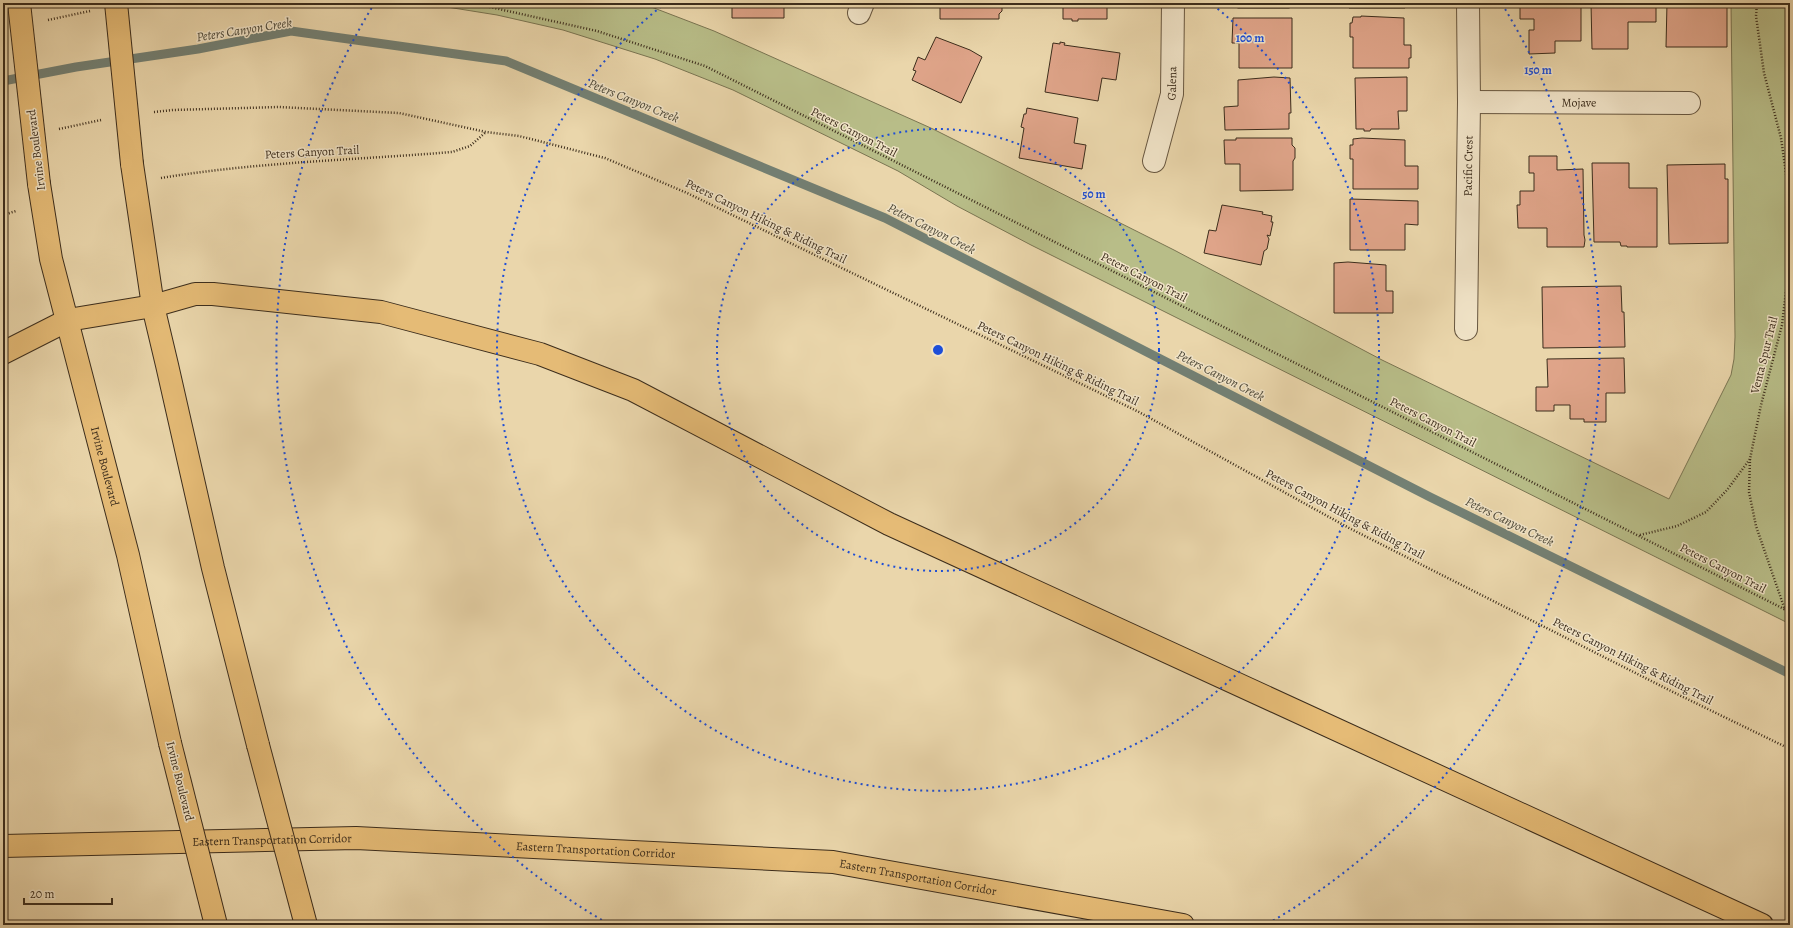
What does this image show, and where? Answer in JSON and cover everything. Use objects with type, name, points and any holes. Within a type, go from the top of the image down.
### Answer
[{"type":"main road","name":"Irvine Boulevard","points":[[19,3],[39,184],[51,258],[128,555],[170,743],[216,925]]},
{"type":"main road","points":[[116,3],[133,173],[152,306],[168,365],[213,568],[306,925]]},
{"type":"main road","points":[[3,353],[68,320],[152,306],[195,294],[213,294],[381,312],[540,354],[633,390],[889,524],[1762,925]]},
{"type":"main road","name":"Eastern Transportation Corridor","points":[[3,846],[356,838],[833,862],[1183,925]]},
{"type":"street","name":"Galena","points":[[1154,161],[1172,94],[1173,3]]},
{"type":"street","name":"Pacific Crest","points":[[1466,329],[1469,102],[1468,3]]},
{"type":"street","name":"Mojave","points":[[1469,102],[1689,103]]},
{"type":"path","name":"Peters Canyon Trail","points":[[472,3],[597,31],[705,66],[1013,222],[1640,535],[1790,612]]},
{"type":"path","points":[[1757,3],[1756,16],[1764,73],[1782,138],[1790,202]]},
{"type":"path","points":[[48,20],[92,11]]},
{"type":"path","name":"Peters Canyon Hiking & Riding Trail","points":[[279,107],[399,113],[486,132],[519,136],[605,158],[687,193],[1139,412],[1349,528],[1677,694],[1790,749]]},
{"type":"path","name":"Peters Canyon Trail","points":[[133,173],[208,170],[284,162],[452,152],[470,146],[486,132]]},
{"type":"path","name":"Venta Spur Trail","points":[[1785,610],[1756,526],[1749,492],[1750,459],[1761,405],[1782,325],[1789,266],[1790,207]]},
{"type":"path","name":"Venta Spur Trail","points":[[1640,535],[1677,526],[1706,512],[1727,490],[1750,459]]},
{"type":"green space","points":[[422,3],[641,3],[714,31],[933,129],[1174,250],[1382,360],[1669,499],[1731,375],[1734,359],[1731,3],[1790,3],[1790,624],[1031,245],[957,206],[898,171],[733,90],[655,59],[563,30],[497,15]]},
{"type":"building","points":[[732,3],[782,3],[782,5],[784,5],[784,18],[732,18]]},
{"type":"building","points":[[940,3],[1002,3],[1002,11],[999,14],[999,19],[940,19]]},
{"type":"building","points":[[1063,3],[1107,3],[1107,19],[1078,19],[1078,21],[1072,21],[1072,19],[1063,19]]},
{"type":"building","points":[[1238,3],[1289,3],[1289,8],[1238,8]]},
{"type":"building","points":[[1349,3],[1404,3],[1405,8],[1349,8]]},
{"type":"building","points":[[1517,3],[1581,3],[1581,41],[1555,41],[1555,53],[1529,54],[1529,30],[1534,30],[1534,19],[1520,19],[1520,4]]},
{"type":"building","points":[[1591,3],[1656,3],[1656,22],[1628,22],[1628,49],[1592,49]]},
{"type":"building","points":[[1667,3],[1727,3],[1727,47],[1666,47]]},
{"type":"building","points":[[1353,17],[1404,18],[1404,45],[1411,45],[1409,68],[1353,68],[1353,37],[1350,37],[1350,23],[1352,23]]},
{"type":"building","points":[[1233,18],[1292,18],[1292,68],[1239,68],[1239,43],[1232,43]]},
{"type":"building","points":[[936,37],[970,50],[982,57],[961,103],[912,80],[916,71],[913,70],[918,57],[925,60]]},
{"type":"building","points":[[1060,42],[1065,43],[1064,45],[1120,53],[1116,80],[1102,78],[1098,101],[1045,92],[1053,43],[1060,44]]},
{"type":"building","points":[[1274,77],[1290,78],[1291,113],[1289,113],[1289,129],[1225,130],[1224,107],[1238,106],[1238,80]]},
{"type":"building","points":[[1407,77],[1407,111],[1398,111],[1399,129],[1371,129],[1370,131],[1364,131],[1364,129],[1356,129],[1355,78]]},
{"type":"building","points":[[1027,108],[1078,118],[1074,143],[1086,145],[1082,169],[1019,158],[1024,128],[1021,127]]},
{"type":"building","points":[[1236,138],[1292,138],[1292,145],[1295,148],[1295,158],[1293,161],[1293,190],[1240,191],[1240,164],[1225,164],[1224,140],[1236,140]]},
{"type":"building","points":[[1353,139],[1405,140],[1405,166],[1418,166],[1418,189],[1353,189],[1353,159],[1350,159],[1350,145],[1353,145]]},
{"type":"building","points":[[1529,156],[1557,156],[1557,170],[1583,169],[1584,247],[1547,247],[1547,228],[1518,228],[1517,205],[1520,205],[1520,191],[1534,191],[1534,173],[1529,173]]},
{"type":"building","points":[[1592,163],[1629,163],[1629,188],[1657,188],[1657,247],[1627,247],[1621,246],[1620,242],[1594,242]]},
{"type":"building","points":[[1725,164],[1725,179],[1728,179],[1728,243],[1669,244],[1667,165]]},
{"type":"building","points":[[1350,199],[1418,201],[1418,225],[1405,224],[1405,250],[1350,250]]},
{"type":"building","points":[[1222,205],[1263,212],[1262,214],[1272,216],[1271,222],[1273,222],[1270,236],[1267,235],[1269,239],[1267,249],[1264,251],[1261,265],[1204,253],[1209,230],[1216,231]]},
{"type":"building","points":[[1348,262],[1386,265],[1386,291],[1393,291],[1393,313],[1334,313],[1334,263]]},
{"type":"building","points":[[1621,286],[1622,312],[1624,312],[1625,347],[1543,348],[1542,287]]},
{"type":"building","points":[[1624,358],[1625,393],[1606,393],[1606,422],[1584,422],[1584,419],[1570,419],[1570,405],[1554,405],[1554,411],[1536,411],[1536,387],[1548,387],[1547,359]]},
{"type":"waterway","name":"Peters Canyon Creek","points":[[3,81],[76,67],[198,49],[291,31],[506,61],[885,218],[1430,497],[1790,674]]}]
